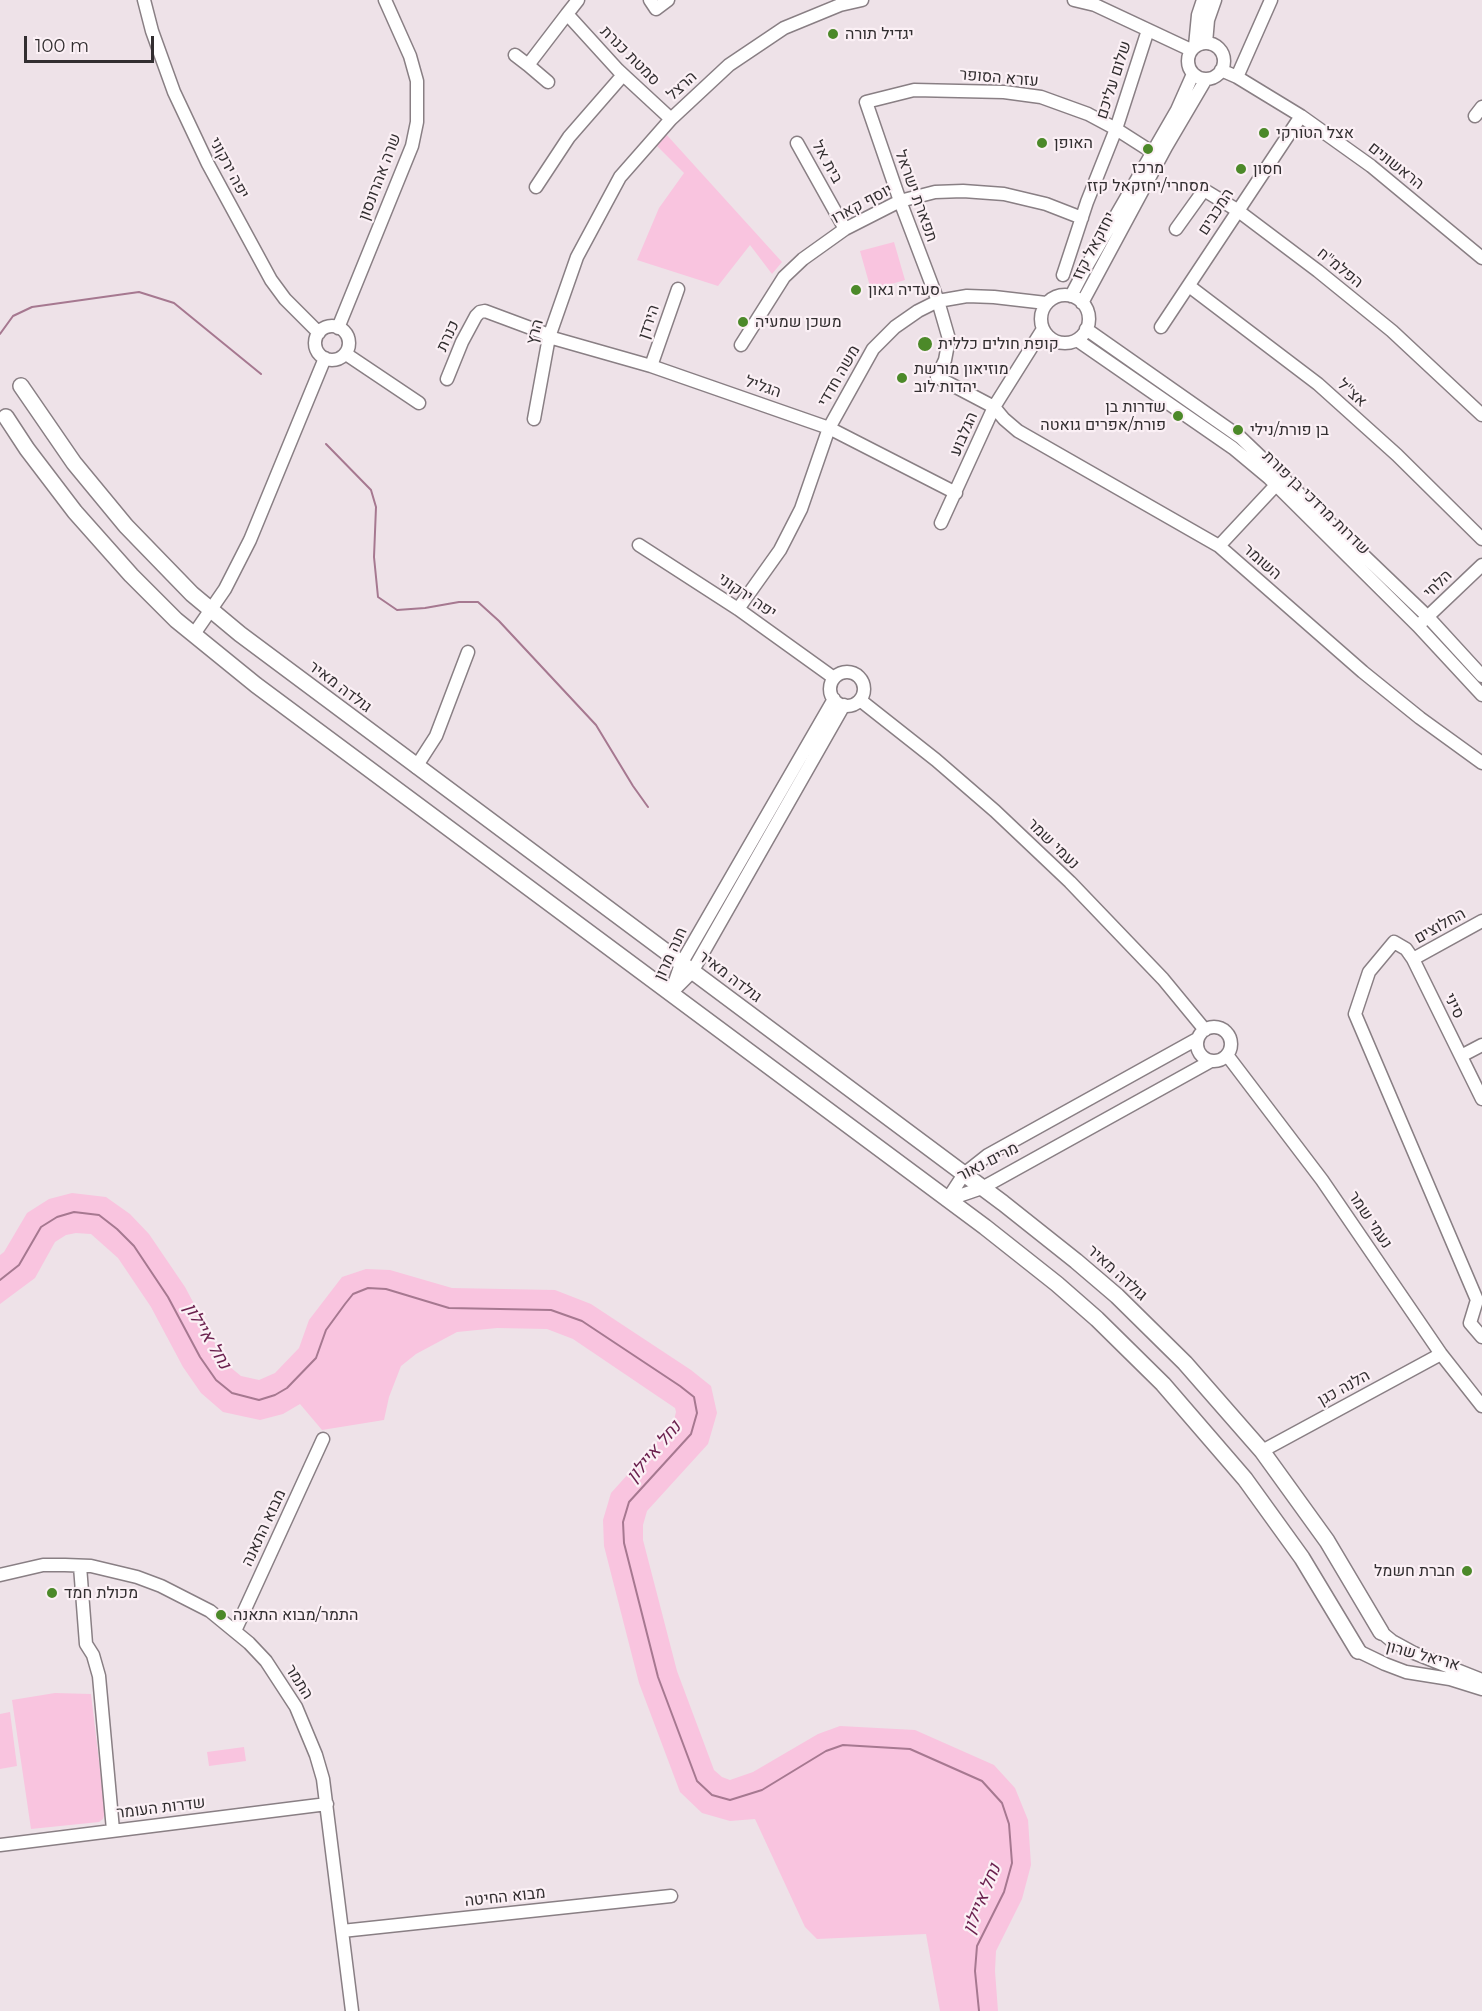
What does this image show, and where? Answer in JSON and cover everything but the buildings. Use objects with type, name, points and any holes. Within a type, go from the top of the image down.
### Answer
[{"type":"main road","name":"גולדה מאיר","points":[[21,386],[68,455],[105,501],[152,554],[192,594],[274,661],[964,1174],[1076,1261],[1145,1322],[1213,1394],[1262,1451],[1327,1541],[1381,1632]]},
{"type":"main road","points":[[6,417],[50,481],[104,546],[176,620],[256,685],[1026,1259],[1097,1319],[1191,1414],[1238,1470],[1279,1525],[1329,1601],[1358,1651]]},
{"type":"street","name":"יפה ירקוני","points":[[144,0],[152,31],[174,92],[214,175],[271,280],[285,299],[319,333]]},
{"type":"street","name":"שרה אהרונסון","points":[[338,328],[412,146],[417,122],[417,81],[410,56],[385,0]]},
{"type":"street","points":[[528,65],[578,0]]},
{"type":"street","points":[[650,0],[656,9],[668,0]]},
{"type":"street","name":"הרצל","points":[[577,257],[620,177],[670,119],[729,66],[784,28],[839,3],[862,0]]},
{"type":"street","points":[[1074,0],[1095,5],[1148,30],[1197,47],[1212,44],[1221,52],[1224,64],[1218,75],[1206,79],[1193,74],[1188,65],[1189,55],[1197,47],[1215,0]]},
{"type":"street","points":[[1197,47],[1198,15],[1203,0]]},
{"type":"street","points":[[1237,77],[1270,0]]},
{"type":"street","name":"סמטת כנרת","points":[[567,14],[624,75],[670,119]]},
{"type":"street","name":"שלום עליכם","points":[[1063,275],[1116,129],[1148,30]]},
{"type":"street","points":[[514,55],[548,82]]},
{"type":"street","name":"הראשונים","points":[[1221,70],[1237,77],[1301,116],[1371,166],[1482,258]]},
{"type":"street","name":"יחזקאל קזז","points":[[1071,296],[1177,110],[1193,74]]},
{"type":"street","points":[[537,187],[569,137],[624,75]]},
{"type":"street","name":"יחזקאל קזז","points":[[1082,303],[1166,147],[1206,79]]},
{"type":"street","name":"עזרא הסופר","points":[[866,102],[914,90],[1004,92],[1041,97],[1088,114],[1152,153]]},
{"type":"street","name":"תפארת ישראל","points":[[866,102],[938,301],[949,339],[945,360],[937,376],[994,407]]},
{"type":"street","name":"המכבים","points":[[1161,327],[1301,116]]},
{"type":"street","name":"בית אל","points":[[797,143],[845,229]]},
{"type":"street","name":"הפלמ\"ח","points":[[1176,229],[1204,190],[1237,210],[1318,271],[1392,332],[1482,415]]},
{"type":"street","name":"יוסף קארו","points":[[741,345],[784,277],[803,259],[845,229],[900,201],[935,192],[963,191],[1004,194],[1046,204],[1082,218]]},
{"type":"street","name":"הרץ","points":[[534,419],[549,338],[577,257]]},
{"type":"street","name":"אצ\"ל","points":[[1189,286],[1318,384],[1397,454],[1482,539]]},
{"type":"street","name":"הירדן","points":[[651,366],[678,289]]},
{"type":"street","name":"משה חדדי","points":[[738,609],[780,550],[801,509],[829,428],[873,349],[895,327],[938,301],[967,296],[1046,303]]},
{"type":"street","points":[[1058,296],[1071,296],[1082,303],[1088,315],[1086,329],[1077,340],[1057,342],[1050,338],[1043,329],[1041,317],[1046,303],[1058,296]]},
{"type":"street","name":"כנרת","points":[[447,379],[462,342],[480,312],[485,311],[502,317],[544,333],[549,338]]},
{"type":"street","points":[[330,326],[338,328],[347,335],[349,342],[345,354],[334,360],[325,358],[317,351],[315,345],[319,333],[330,326]]},
{"type":"street","name":"הגלבוע","points":[[941,523],[994,407],[1043,329]]},
{"type":"street","name":"שדרות מרדכי בן פורת","points":[[1086,329],[1240,438],[1428,617],[1482,676]]},
{"type":"street","name":"הגליל","points":[[549,338],[651,366],[829,428],[956,493]]},
{"type":"street","name":"שדרות מרדכי בן פורת","points":[[1077,340],[1233,448],[1276,485],[1418,626],[1482,695]]},
{"type":"street","points":[[345,354],[419,403]]},
{"type":"street","points":[[194,634],[212,610],[250,540],[325,358]]},
{"type":"street","name":"השומר","points":[[994,407],[1018,431],[1219,546],[1363,672],[1420,718],[1481,760]]},
{"type":"street","points":[[1219,546],[1276,485]]},
{"type":"street","name":"יפה ירקוני","points":[[639,545],[738,609],[834,678]]},
{"type":"street","name":"הלחי","points":[[1418,626],[1482,565]]},
{"type":"street","points":[[416,766],[436,736],[468,652]]},
{"type":"street","points":[[845,672],[858,676],[864,687],[860,699],[856,704],[839,702],[830,691],[834,678],[845,672]]},
{"type":"street","name":"נעמי שמר","points":[[860,699],[995,811],[1070,882],[1163,980],[1201,1035]]},
{"type":"street","name":"חנה מרון","points":[[670,994],[839,702]]},
{"type":"street","name":"החלוצים","points":[[1413,959],[1482,921]]},
{"type":"street","points":[[1413,959],[1406,949],[1394,942],[1369,972],[1355,1014],[1477,1300],[1470,1323],[1482,1336]]},
{"type":"street","name":"סיני","points":[[1413,959],[1482,1099]]},
{"type":"street","points":[[1212,1027],[1224,1031],[1231,1042],[1227,1055],[1222,1059],[1211,1061],[1203,1057],[1199,1052],[1201,1035],[1212,1027]]},
{"type":"street","name":"מרים נאור","points":[[948,1200],[964,1174],[988,1155],[1201,1035]]},
{"type":"street","points":[[1461,1056],[1482,1046]]},
{"type":"street","name":"נעמי שמר","points":[[1227,1055],[1322,1180],[1442,1354],[1482,1406]]},
{"type":"street","name":"מרים נאור","points":[[948,1200],[982,1188],[1211,1061]]},
{"type":"street","name":"הלנה כגן","points":[[1262,1451],[1442,1354]]},
{"type":"street","name":"מבוא התאנה","points":[[235,1631],[323,1439]]},
{"type":"street","name":"התמר","points":[[0,1575],[43,1566],[80,1566],[118,1572],[160,1586],[210,1611],[266,1661],[296,1707],[316,1755],[323,1779],[352,2011]]},
{"type":"street","points":[[80,1566],[86,1644],[93,1655],[99,1676],[113,1830]]},
{"type":"street","name":"אריאל שרון","points":[[1381,1632],[1414,1653],[1482,1680]]},
{"type":"street","name":"אריאל שרון","points":[[1358,1651],[1406,1672],[1482,1689]]},
{"type":"street","name":"שדרות העומר","points":[[0,1845],[327,1804]]},
{"type":"street","name":"מבוא החיטה","points":[[342,1931],[671,1896]]},
{"type":"shaded area","points":[[665,133],[782,262],[772,274],[750,245],[718,286],[637,260],[659,208],[684,173],[655,144]]},
{"type":"shaded area","points":[[894,242],[905,280],[871,290],[860,251]]},
{"type":"shaded area","points":[[72,1193],[106,1197],[130,1214],[149,1234],[185,1287],[217,1347],[230,1367],[241,1376],[259,1380],[275,1373],[299,1348],[309,1320],[342,1277],[366,1269],[390,1270],[452,1288],[555,1290],[591,1304],[691,1370],[711,1386],[717,1413],[708,1444],[647,1511],[643,1525],[643,1540],[677,1671],[714,1770],[730,1780],[753,1772],[818,1734],[840,1726],[915,1730],[994,1765],[1015,1788],[1028,1820],[1031,1865],[1022,1899],[996,1951],[998,2011],[940,2011],[926,1934],[817,1939],[805,1927],[755,1819],[730,1821],[702,1813],[680,1792],[639,1683],[604,1546],[603,1520],[611,1493],[673,1424],[675,1408],[573,1339],[547,1329],[497,1328],[457,1332],[416,1354],[401,1366],[389,1397],[384,1420],[322,1430],[300,1404],[283,1414],[260,1420],[223,1412],[201,1393],[183,1367],[151,1307],[118,1258],[91,1234],[66,1235],[55,1242],[35,1278],[0,1304],[0,1255],[27,1213],[49,1199]]},
{"type":"shaded area","points":[[55,1693],[91,1694],[105,1812],[103,1819],[99,1822],[31,1829],[12,1700]]},
{"type":"shaded area","points":[[10,1712],[17,1766],[0,1769],[0,1714]]},
{"type":"shaded area","points":[[244,1747],[246,1761],[209,1766],[207,1752]]},
{"type":"waterway","points":[[0,334],[13,316],[32,307],[139,292],[174,303],[261,374]]},
{"type":"waterway","points":[[326,444],[371,490],[376,507],[374,557],[378,597],[397,610],[459,602],[478,602],[499,621],[596,725],[648,807]]},
{"type":"waterway","name":"נחל איילון","points":[[0,1280],[19,1265],[41,1227],[57,1217],[74,1212],[99,1215],[134,1246],[168,1297],[200,1357],[216,1380],[232,1393],[259,1400],[287,1388],[316,1358],[326,1330],[353,1294],[368,1288],[386,1289],[449,1308],[551,1310],[582,1321],[680,1386],[694,1397],[697,1413],[691,1434],[629,1502],[623,1522],[624,1543],[658,1677],[697,1781],[712,1795],[730,1800],[762,1790],[826,1751],[843,1745],[910,1749],[982,1781],[1002,1803],[1009,1824],[1012,1863],[1004,1892],[977,1946],[975,1971],[979,2011]]},
{"type":"place","name":"יגדיל תורה","points":[[833,34]]},
{"type":"place","name":"אצל הטורקי","points":[[1264,133]]},
{"type":"place","name":"האופן","points":[[1042,143]]},
{"type":"place","name":"מרכז מסחרי/יחזקאל קזז","points":[[1148,149]]},
{"type":"place","name":"חסון","points":[[1241,169]]},
{"type":"place","name":"סעדיה גאון","points":[[856,290]]},
{"type":"place","name":"משכן שמעיה","points":[[743,322]]},
{"type":"place","name":"קופת חולים כללית","points":[[925,344]]},
{"type":"place","name":"מוזיאון מורשת יהדות לוב","points":[[902,378]]},
{"type":"place","name":"שדרות בן פורת/אפרים גואטה","points":[[1178,416]]},
{"type":"place","name":"בן פורת/נילי","points":[[1238,430]]},
{"type":"place","name":"חברת חשמל","points":[[1467,1571]]},
{"type":"place","name":"מכולת חמד","points":[[52,1593]]},
{"type":"place","name":"התמר/מבוא התאנה","points":[[221,1615]]}]
